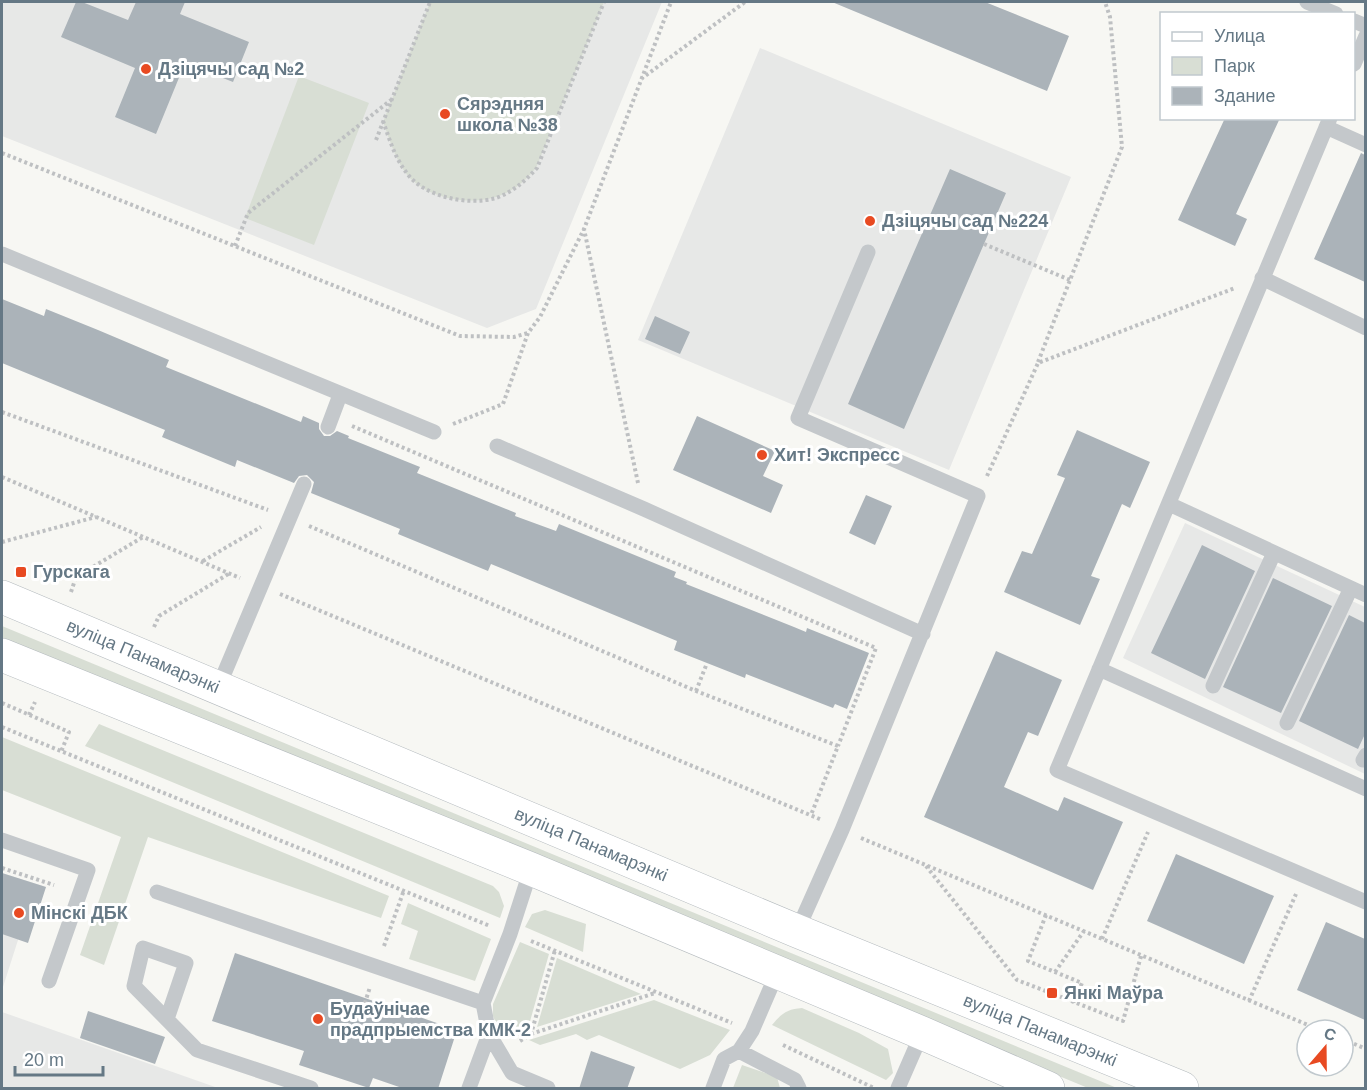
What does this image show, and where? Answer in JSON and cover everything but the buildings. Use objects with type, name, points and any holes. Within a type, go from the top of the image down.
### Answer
[{"type":"main road","name":"вуліца Панамарэнкі","points":[[2,597],[797,931],[1182,1089]]},
{"type":"main road","points":[[2,655],[531,869],[922,1033],[1048,1089]]},
{"type":"lane","points":[[1307,2],[1331,12]]},
{"type":"lane","points":[[1355,59],[1365,36]]},
{"type":"lane","points":[[1365,145],[1328,123],[1057,770],[1365,902]]},
{"type":"lane","points":[[797,931],[842,830],[978,496],[798,418],[867,252]]},
{"type":"lane","points":[[2,254],[434,432]]},
{"type":"lane","points":[[1262,278],[1365,328]]},
{"type":"lane","points":[[330,422],[340,395]]},
{"type":"lane","points":[[497,446],[923,634]]},
{"type":"lane","points":[[218,688],[261,586],[285,516],[304,484]]},
{"type":"lane","points":[[1169,504],[1365,595]]},
{"type":"lane","points":[[1213,686],[1274,553]]},
{"type":"lane","points":[[1287,723],[1351,588]]},
{"type":"lane","points":[[1099,669],[1365,789]]},
{"type":"lane","points":[[2,840],[88,870],[49,981]]},
{"type":"lane","points":[[531,869],[510,934],[483,1003],[489,1034],[512,1073],[548,1089]]},
{"type":"lane","points":[[157,892],[483,1003]]},
{"type":"lane","points":[[167,1019],[186,963],[143,948],[134,986],[197,1050],[311,1089]]},
{"type":"lane","points":[[713,1089],[724,1059],[740,1051],[752,1031],[777,973]]},
{"type":"lane","points":[[898,1089],[922,1033]]},
{"type":"lane","points":[[470,1089],[489,1034]]},
{"type":"lane","points":[[740,1051],[795,1080],[799,1089]]},
{"type":"path","points":[[376,140],[430,2]]},
{"type":"path","points":[[383,122],[405,172],[426,189],[459,200],[494,198],[510,192],[525,182],[537,168],[604,2]]},
{"type":"path","points":[[434,432],[503,404],[528,333],[540,317],[585,229],[671,2]]},
{"type":"path","points":[[640,80],[745,2]]},
{"type":"path","points":[[978,496],[1038,363],[1122,147],[1110,17],[1105,2]]},
{"type":"path","points":[[235,246],[248,213],[391,100]]},
{"type":"path","points":[[2,153],[460,336],[514,337],[528,333]]},
{"type":"path","points":[[585,229],[644,509]]},
{"type":"path","points":[[984,244],[1070,280]]},
{"type":"path","points":[[1038,363],[1262,278]]},
{"type":"path","points":[[2,412],[285,516],[696,692],[838,746]]},
{"type":"path","points":[[330,422],[876,648],[811,815]]},
{"type":"path","points":[[2,477],[1295,1020]]},
{"type":"path","points":[[202,562],[285,516]]},
{"type":"path","points":[[2,542],[96,517]]},
{"type":"path","points":[[70,592],[76,578],[143,537]]},
{"type":"path","points":[[154,627],[159,616],[230,573]]},
{"type":"path","points":[[696,692],[707,663]]},
{"type":"path","points":[[2,703],[69,732],[61,752]]},
{"type":"path","points":[[2,727],[752,1031],[874,1089]]},
{"type":"path","points":[[1102,939],[1156,812]]},
{"type":"path","points":[[925,865],[1017,980],[1122,1021],[1141,956]]},
{"type":"path","points":[[2,868],[54,885]]},
{"type":"path","points":[[1250,1001],[1303,877]]},
{"type":"path","points":[[1046,915],[1028,961],[1082,983],[1073,1002]]},
{"type":"path","points":[[1055,972],[1084,931]]},
{"type":"path","points":[[531,1034],[555,950]]},
{"type":"path","points":[[501,1053],[531,1034],[656,993]]},
{"type":"shaded area","name":"Сярэдняя школа №38","points":[[2,2],[662,2],[536,309],[487,328],[2,136]]},
{"type":"shaded area","name":"Дзіцячы сад №224","points":[[760,48],[1071,177],[949,470],[638,340]]},
{"type":"shaded area","points":[[1185,523],[1365,607],[1365,774],[1123,658]]},
{"type":"shaded area","name":"Мінскі ДБК","points":[[2,873],[46,887],[18,940],[2,990]]},
{"type":"shaded area","points":[[2,1012],[218,1088],[2,1088]]},
{"type":"green space","points":[[430,2],[604,2],[536,168],[516,187],[497,197],[472,201],[458,200],[433,193],[422,187],[412,180],[402,168],[383,122]]},
{"type":"green space","points":[[299,76],[369,103],[314,245],[245,218]]},
{"type":"green space","points":[[2,626],[1117,1088],[1088,1088],[2,639]]},
{"type":"green space","points":[[99,724],[493,886],[499,892],[504,906],[500,918],[85,746]]},
{"type":"green space","points":[[2,737],[389,896],[381,918],[148,837],[104,965],[80,955],[121,837],[2,790]]},
{"type":"green space","points":[[408,903],[491,939],[475,981],[409,959],[418,931],[401,924]]},
{"type":"green space","points":[[545,910],[586,924],[583,952],[525,927],[532,914]]},
{"type":"green space","points":[[520,942],[549,954],[527,1032],[515,1037],[498,1028],[493,1016],[493,1004]]},
{"type":"green space","points":[[557,958],[641,994],[537,1027]]},
{"type":"green space","points":[[654,1000],[730,1030],[710,1055],[680,1069],[599,1035],[587,1040],[576,1034],[540,1045],[529,1040]]},
{"type":"green space","points":[[802,1008],[859,1033],[888,1049],[893,1073],[886,1080],[772,1025],[785,1013]]},
{"type":"green space","points":[[742,1065],[777,1077],[780,1088],[733,1088]]},
{"type":"place","name":"Дзіцячы сад №2","points":[[146,69]]},
{"type":"place","name":"Сярэдняя школа №38","points":[[445,114]]},
{"type":"place","name":"Дзіцячы сад №224","points":[[870,221]]},
{"type":"place","name":"Хит! Экспресс","points":[[762,455]]},
{"type":"place","name":"Гурскага","points":[[21,572]]},
{"type":"place","name":"Мінскі ДБК","points":[[19,913]]},
{"type":"place","name":"Янкі Маўра","points":[[1052,993]]},
{"type":"place","name":"Будаўнічае прадпрыемства КМК-2","points":[[318,1019]]}]
